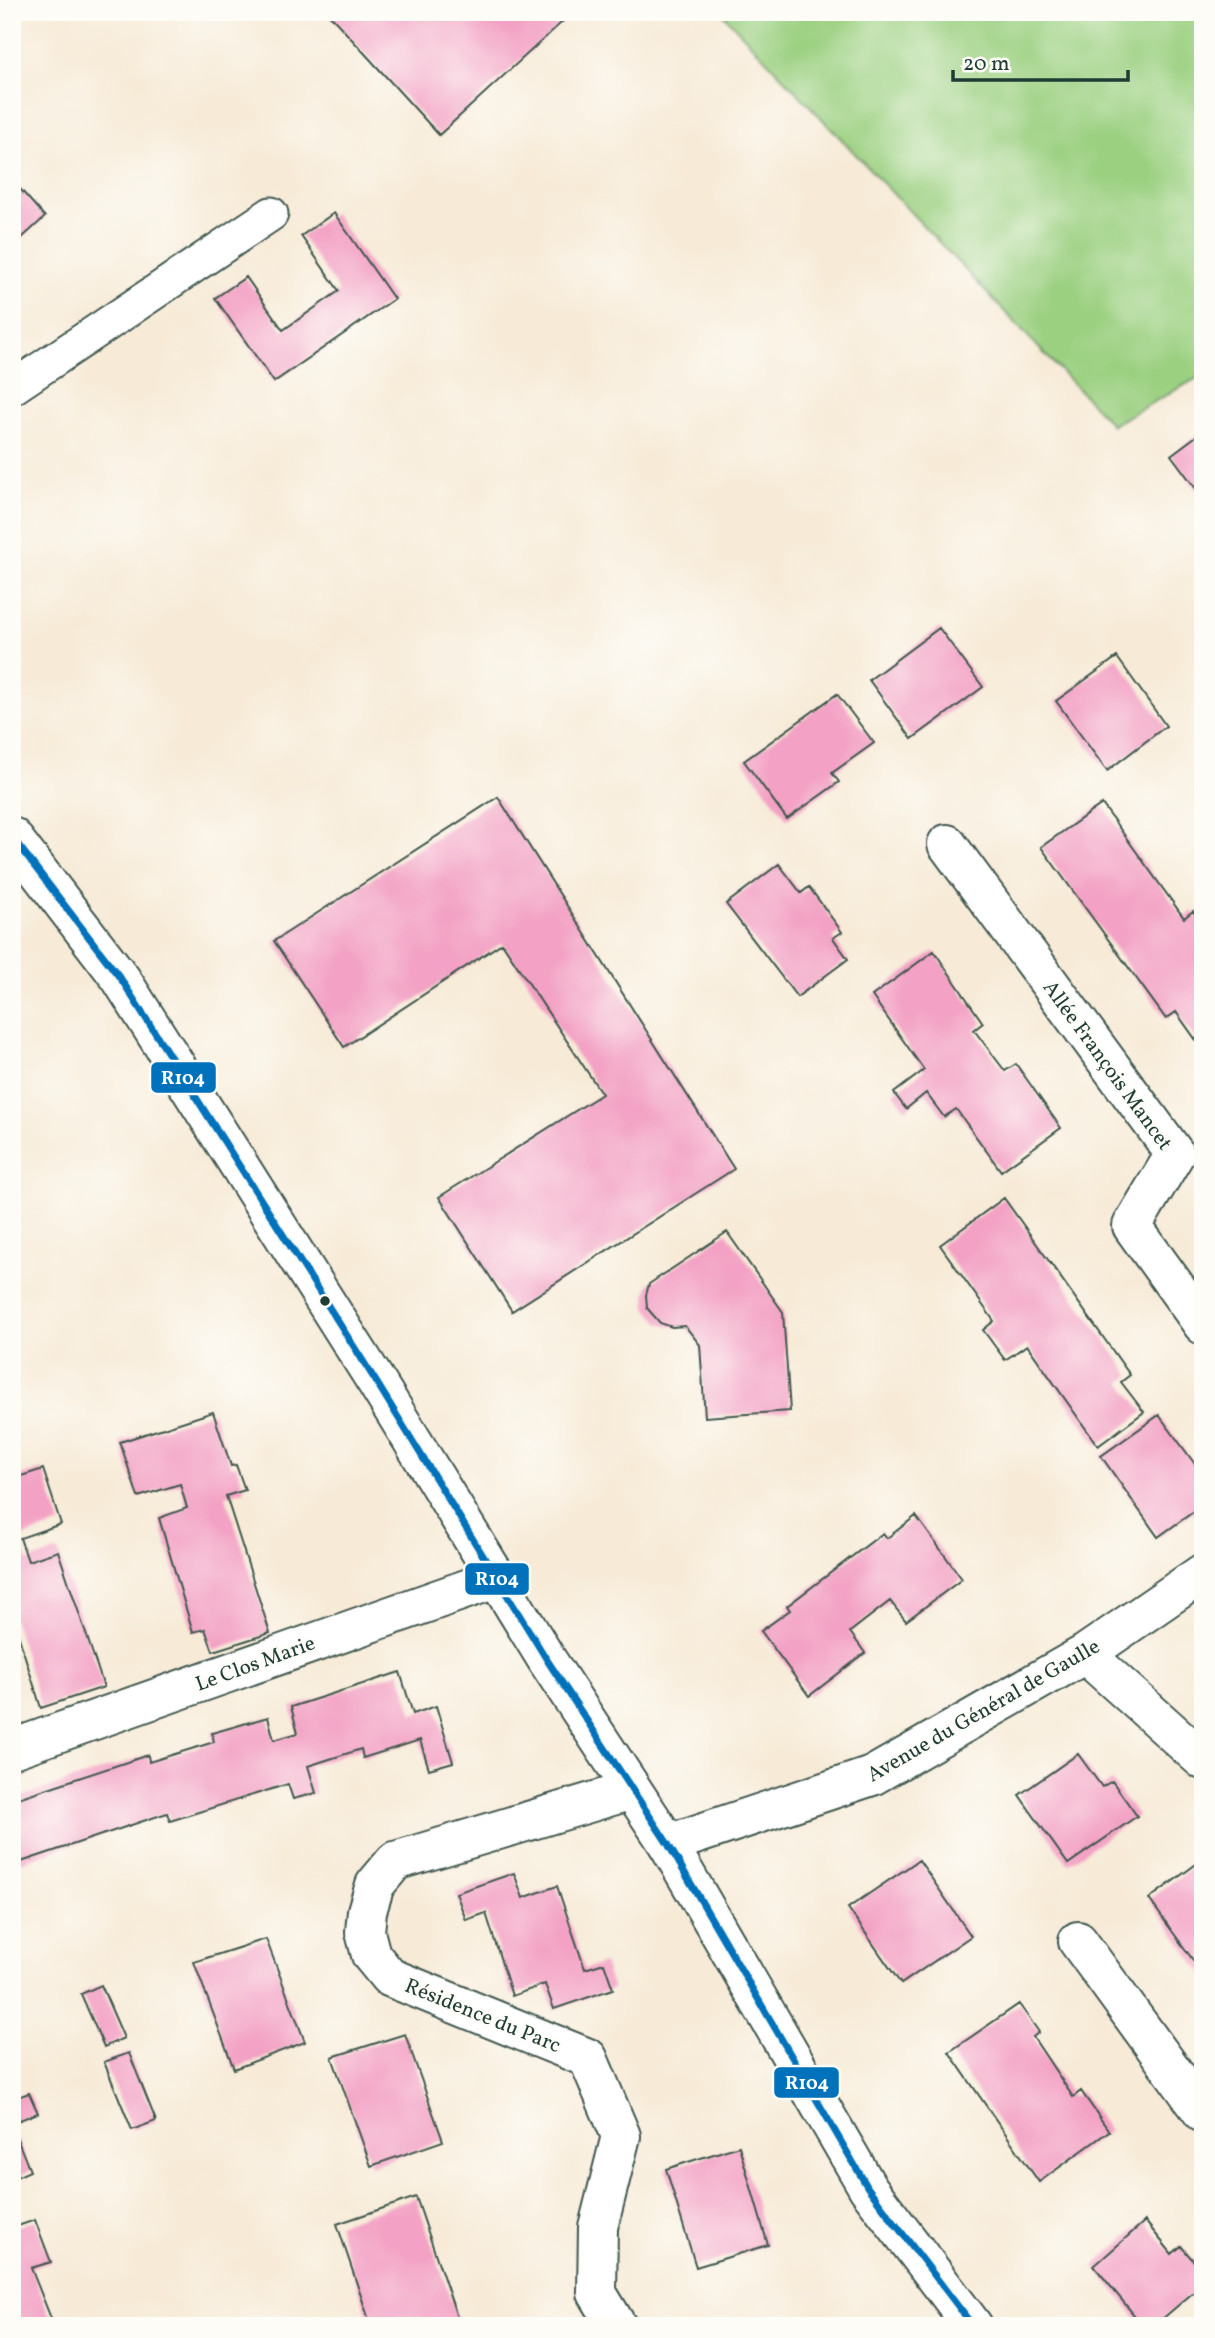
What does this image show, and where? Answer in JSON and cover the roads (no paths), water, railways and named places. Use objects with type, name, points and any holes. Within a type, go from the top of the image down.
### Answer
[{"type":"street","points":[[12,837],[121,979],[547,1660],[668,1844],[868,2188],[972,2326]]},
{"type":"street","name":"Allée François Mancet","points":[[947,844],[1175,1154],[1132,1226],[1203,1325]]},
{"type":"street","name":"Avenue du Général de Gaulle","points":[[668,1844],[872,1776],[1085,1654],[1203,1573]]},
{"type":"street","name":"Le Clos Marie","points":[[12,1749],[498,1578]]},
{"type":"street","points":[[1085,1654],[1203,1760]]},
{"type":"street","name":"Résidence du Parc","points":[[617,2326],[597,2293],[598,2227],[621,2136],[588,2058],[389,1977],[371,1955],[365,1932],[367,1910],[375,1885],[395,1861],[632,1790]]},
{"type":"street","points":[[1078,1941],[1203,2113]]},
{"type":"lane","points":[[12,388],[271,214]]}]
